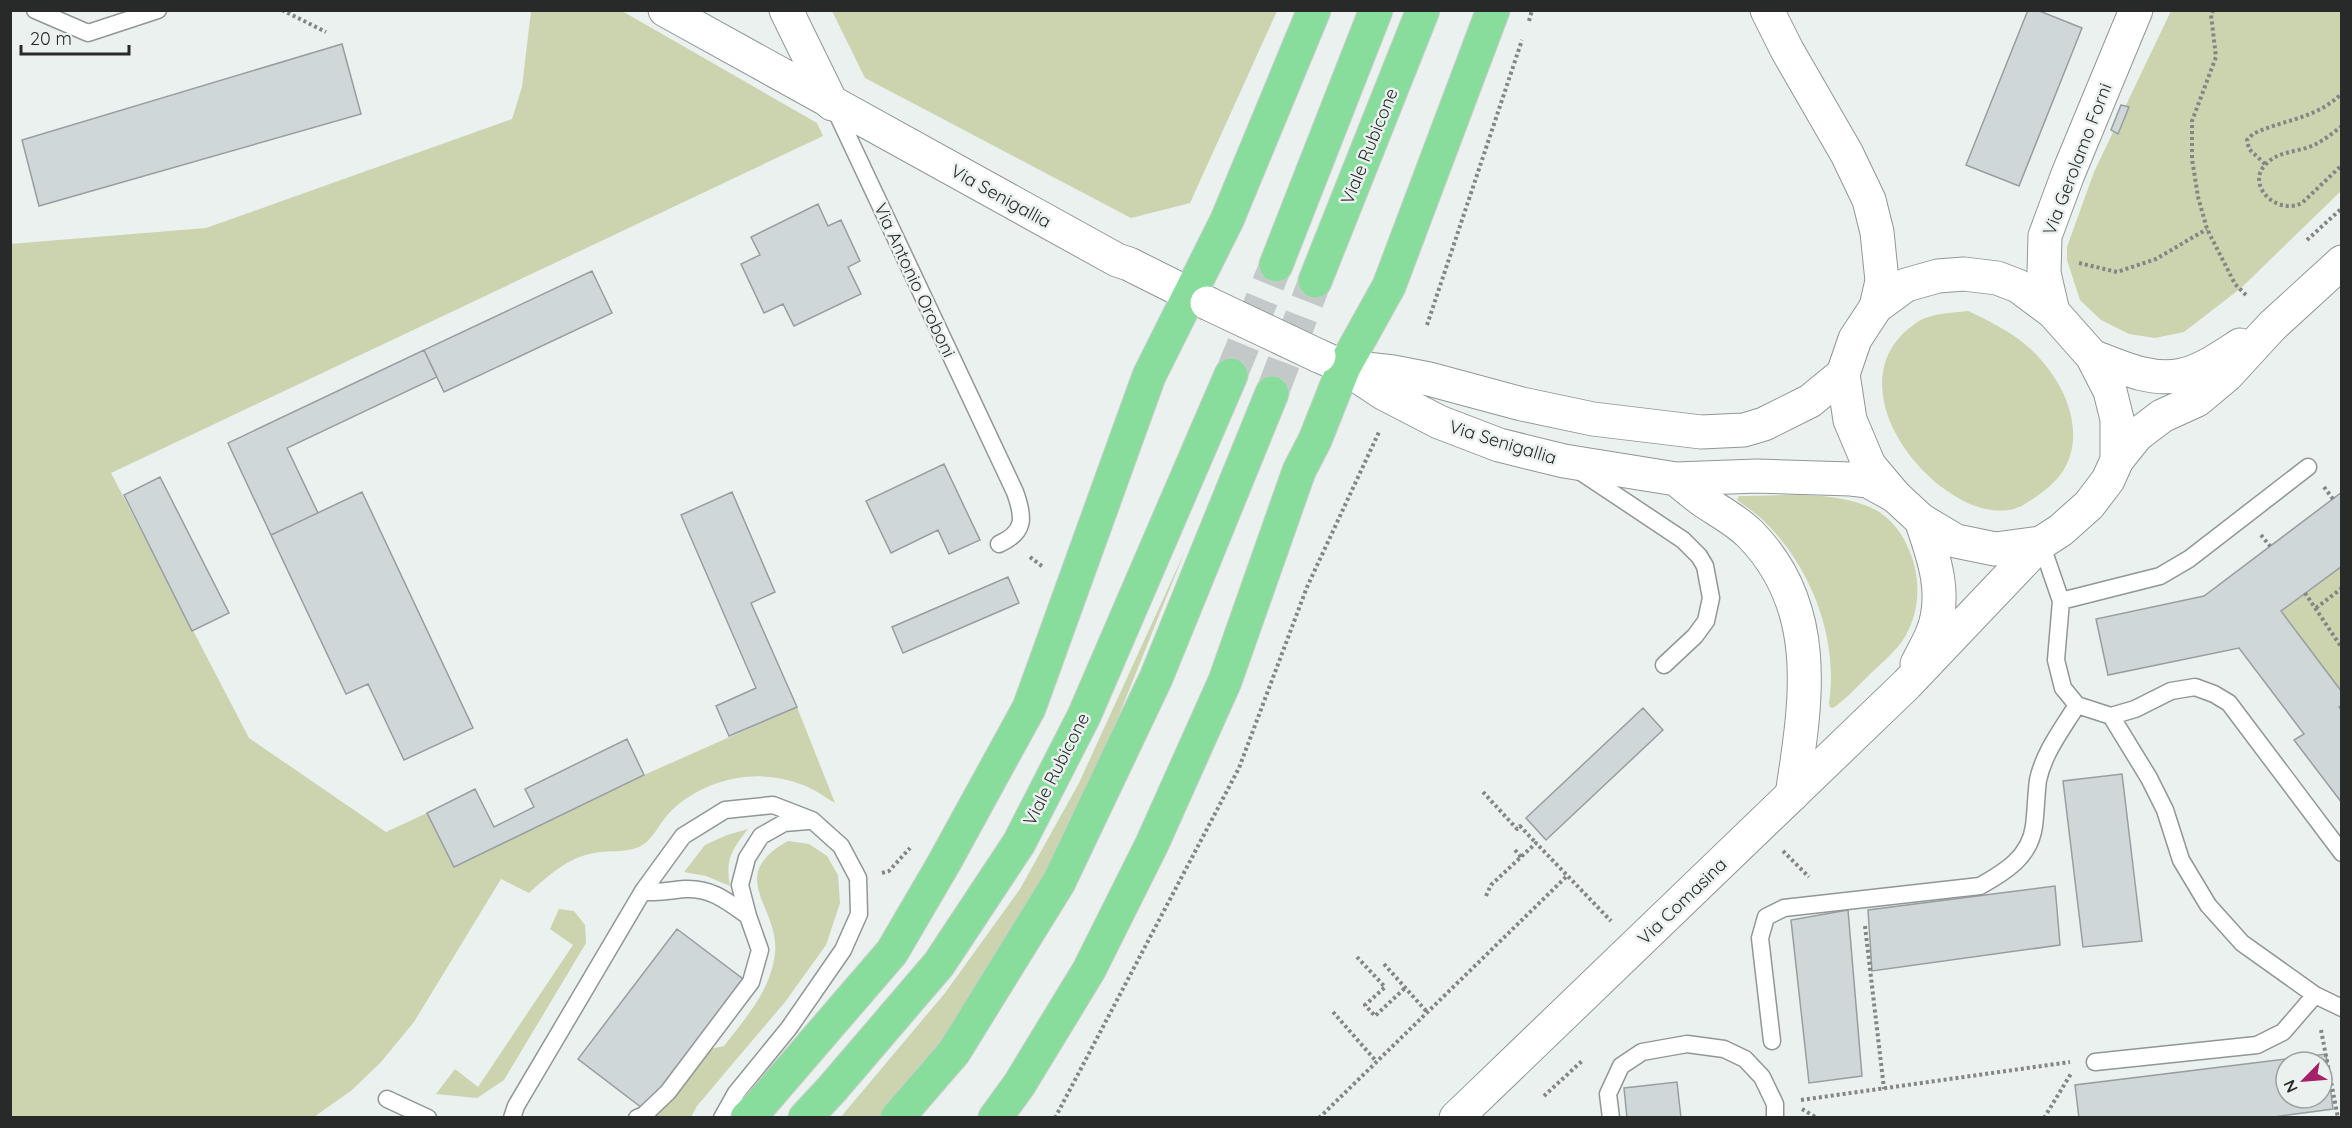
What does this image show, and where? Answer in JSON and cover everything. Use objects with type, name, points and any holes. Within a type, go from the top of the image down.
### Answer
[{"type":"highway","points":[[747,1118],[892,952],[1029,708],[1149,376],[1199,300],[1227,220],[1314,10]]},
{"type":"highway","points":[[1276,265],[1376,10]]},
{"type":"highway","name":"Viale Rubicone","points":[[1315,281],[1423,10]]},
{"type":"highway","points":[[995,1118],[1019,1085],[1089,970],[1152,844],[1225,681],[1299,471],[1315,441],[1331,361],[1389,286],[1493,10]]},
{"type":"highway","name":"Viale Rubicone","points":[[805,1118],[939,964],[1019,843],[1084,716],[1231,375]]},
{"type":"highway","points":[[897,1118],[954,1053],[1059,882],[1156,678],[1272,393]]},
{"type":"street","name":"Via Senigallia","points":[[665,10],[1117,260],[1130,264],[1199,300],[1331,361],[1383,393],[1439,422],[1499,444],[1564,461],[1676,479],[1757,476],[1851,479],[1868,482],[1894,496]]},
{"type":"street","name":"Via Antonio Oroboni","points":[[786,10],[832,104]]},
{"type":"street","points":[[1767,10],[1786,50],[1847,154],[1869,200],[1877,232],[1881,281],[1876,307]]},
{"type":"street","name":"Via Gerolamo Forni","points":[[2053,312],[2044,273],[2045,236],[2068,174],[2136,10]]},
{"type":"street","points":[[2117,460],[2137,435],[2162,417],[2197,400],[2227,375],[2272,326],[2342,262]]},
{"type":"street","points":[[2041,543],[1995,549],[1956,541],[1921,520],[1894,496],[1869,465],[1850,420],[1843,374],[1855,339],[1876,307],[1906,285],[1938,276],[1964,274],[1997,278],[2018,286],[2053,312],[2092,356],[2110,391],[2117,419],[2117,460]]},
{"type":"street","points":[[2092,356],[2152,376],[2182,375],[2214,361],[2272,326]]},
{"type":"street","name":"Via Senigallia","points":[[1331,361],[1430,379],[1522,404],[1593,419],[1681,430],[1744,430],[1764,424],[1810,401],[1843,374]]},
{"type":"street","name":"Via Comasina","points":[[1461,1116],[1906,684],[2041,543],[2061,530],[2089,505],[2108,480],[2117,460]]},
{"type":"street","points":[[1676,479],[1705,502],[1729,516],[1750,534],[1786,585],[1796,609],[1802,633],[1805,696],[1792,795]]},
{"type":"street","name":"Via Comasina","points":[[1906,684],[1933,633],[1940,596],[1936,563],[1921,520]]},
{"type":"lane","points":[[34,10],[88,33],[158,10]]},
{"type":"lane","name":"Via Antonio Oroboni","points":[[832,104],[1016,492],[1022,509],[1021,525],[1017,534],[999,544]]},
{"type":"lane","points":[[1564,461],[1683,540],[1699,556],[1705,566],[1711,598],[1706,621],[1695,636],[1664,665]]},
{"type":"lane","points":[[2061,601],[2160,576],[2188,559],[2308,467]]},
{"type":"lane","points":[[2041,543],[2061,601],[2056,660],[2063,688],[2077,705],[2111,716],[2135,709],[2170,691],[2194,687],[2214,694],[2229,703],[2342,853]]},
{"type":"lane","points":[[1772,1041],[1760,938],[1766,916],[1784,908],[1980,886],[2007,871],[2021,858],[2034,830],[2038,778],[2050,749],[2077,705]]},
{"type":"lane","points":[[2111,716],[2153,786],[2165,810],[2181,860],[2208,905],[2242,943],[2315,995],[2342,1008]]},
{"type":"lane","points":[[512,1118],[516,1106],[643,891],[683,836],[725,810],[772,805],[812,820],[841,846],[858,878],[859,914],[843,950],[789,1028],[736,1093],[722,1118]]},
{"type":"lane","points":[[637,1118],[644,1115],[668,1092],[751,982],[760,950],[740,885],[747,858],[761,836],[784,823],[812,820]]},
{"type":"lane","points":[[643,891],[655,893],[684,889],[700,890],[719,895],[748,916]]},
{"type":"lane","points":[[2087,1062],[2258,1045],[2283,1032],[2315,995]]},
{"type":"lane","points":[[1611,1118],[1608,1094],[1620,1066],[1642,1052],[1687,1044],[1724,1048],[1745,1059],[1762,1077],[1775,1111]]},
{"type":"lane","points":[[387,1099],[428,1118]]},
{"type":"path","points":[[282,10],[326,32]]},
{"type":"path","points":[[1528,22],[1532,10]]},
{"type":"path","points":[[2207,10],[2212,13],[2216,57],[2192,121],[2192,159],[2198,197],[2208,229],[2235,284],[2247,296]]},
{"type":"path","points":[[1427,326],[1525,33]]},
{"type":"path","points":[[2265,164],[2249,149],[2247,140],[2253,134],[2317,112],[2331,104],[2342,93]]},
{"type":"path","points":[[2342,126],[2312,146],[2277,156],[2265,164],[2259,176],[2261,189],[2270,201],[2281,207],[2294,207],[2302,203],[2342,165]]},
{"type":"path","points":[[2307,240],[2342,208]]},
{"type":"path","points":[[2077,263],[2117,272],[2156,259],[2208,229]]},
{"type":"path","points":[[1307,587],[1379,432]]},
{"type":"path","points":[[1028,556],[1050,573]]},
{"type":"path","points":[[2316,608],[2342,588]]},
{"type":"path","points":[[2305,593],[2342,648]]},
{"type":"path","points":[[1483,792],[1517,829],[1520,826],[1614,924]]},
{"type":"path","points":[[1486,896],[1491,885],[1536,843]]},
{"type":"path","points":[[1778,846],[1835,903]]},
{"type":"path","points":[[1515,850],[1521,857]]},
{"type":"path","points":[[1319,1118],[1568,875]]},
{"type":"path","points":[[1861,900],[1884,1089]]},
{"type":"path","points":[[1357,957],[1385,987],[1365,1005],[1375,1016],[1406,988]]},
{"type":"path","points":[[1384,964],[1427,1012]]},
{"type":"path","points":[[2315,995],[2339,1117]]},
{"type":"path","points":[[1333,1012],[1376,1062]]},
{"type":"path","points":[[1544,1096],[1582,1061]]},
{"type":"path","points":[[1775,1111],[1884,1089],[2087,1062]]},
{"type":"path","points":[[2044,1118],[2087,1062]]},
{"type":"green space","points":[[531,11],[622,11],[817,123],[823,136],[111,473],[249,738],[386,832],[427,813],[454,867],[644,775],[797,707],[835,803],[807,787],[786,780],[768,777],[734,779],[717,783],[686,799],[668,814],[649,840],[639,847],[585,855],[559,868],[529,893],[501,879],[414,1022],[381,1062],[352,1090],[314,1117],[11,1117],[10,244],[206,228],[512,119],[522,87]]},
{"type":"green space","points":[[832,11],[1277,11],[1190,203],[1131,218],[865,78]]},
{"type":"green space","points":[[2171,11],[2341,11],[2341,191],[2241,288],[2184,332],[2155,338],[2129,334],[2101,320],[2080,300],[2067,260],[2067,247],[2094,172]]},
{"type":"green space","points":[[1968,311],[2014,336],[2039,358],[2060,387],[2068,404],[2072,421],[2073,438],[2070,455],[2063,471],[2055,481],[2025,504],[1998,510],[1967,502],[1936,482],[1909,454],[1890,421],[1882,386],[1890,352],[1916,323],[1934,315]]},
{"type":"green space","points":[[1808,495],[1858,503],[1874,509],[1885,517],[1900,532],[1906,544],[1913,562],[1917,588],[1917,601],[1910,627],[1893,653],[1833,708],[1829,703],[1830,653],[1825,628],[1807,580],[1779,537],[1762,519],[1737,500],[1739,496]]},
{"type":"green space","points":[[1185,551],[1090,787],[1044,875],[947,1034],[899,1095],[878,1117],[840,1118],[945,993],[1020,889],[1079,783]]},
{"type":"green space","points":[[2341,566],[2341,692],[2281,611]]},
{"type":"green space","points":[[748,829],[729,861],[730,886],[706,876],[684,872],[705,845]]},
{"type":"green space","points":[[788,841],[809,844],[827,856],[838,875],[840,903],[826,945],[785,1002],[697,1106],[691,1117],[651,1118],[710,1049],[724,1046],[748,1014],[768,980],[775,954],[774,937],[757,880],[760,867],[769,854]]},
{"type":"green space","points":[[559,909],[574,911],[585,925],[586,943],[504,1080],[477,1098],[436,1094],[455,1069],[478,1087],[573,945],[550,929]]},
{"type":"building","points":[[2028,10],[2037,10],[2082,28],[2019,186],[1966,165]]},
{"type":"building","points":[[342,44],[361,114],[39,206],[22,140]]},
{"type":"building","points":[[2121,105],[2129,107],[2118,134],[2111,130]]},
{"type":"building","points":[[818,204],[828,226],[841,220],[860,261],[848,267],[861,294],[794,326],[783,304],[764,313],[741,264],[760,255],[751,237]]},
{"type":"building","points":[[592,271],[612,313],[444,392],[424,350]]},
{"type":"building","points":[[424,350],[437,377],[287,448],[318,513],[271,535],[228,443]]},
{"type":"building","points":[[944,464],[980,540],[949,554],[938,530],[891,553],[866,501]]},
{"type":"building","points":[[160,477],[229,613],[192,631],[124,495]]},
{"type":"building","points":[[362,492],[473,728],[404,760],[368,684],[346,694],[271,535]]},
{"type":"building","points":[[732,492],[775,592],[751,603],[797,707],[729,736],[716,706],[756,688],[681,515]]},
{"type":"building","points":[[2342,492],[2342,566],[2281,611],[2342,692],[2342,706],[2339,707],[2342,711],[2342,803],[2294,740],[2304,734],[2239,648],[2108,675],[2096,619],[2204,596]]},
{"type":"building","points":[[1008,577],[1019,603],[903,653],[892,627]]},
{"type":"building","points":[[1643,708],[1663,730],[1546,840],[1526,818]]},
{"type":"building","points":[[627,739],[644,775],[454,867],[427,813],[475,789],[494,827],[534,807],[525,789]]},
{"type":"building","points":[[2122,774],[2142,941],[2083,947],[2063,781]]},
{"type":"building","points":[[2055,886],[2060,945],[1872,971],[1868,910]]},
{"type":"building","points":[[1848,910],[1862,1076],[1809,1083],[1791,920]]},
{"type":"building","points":[[677,929],[747,982],[646,1111],[578,1059]]},
{"type":"building","points":[[2274,1060],[2274,1110],[2326,1110],[2266,1118],[2079,1118],[2075,1085]]},
{"type":"building","points":[[1677,1082],[1681,1118],[1627,1118],[1624,1088]]},
{"type":"tunnel","points":[[1231,375],[1276,265]]},
{"type":"tunnel","points":[[1272,393],[1315,281]]}]
